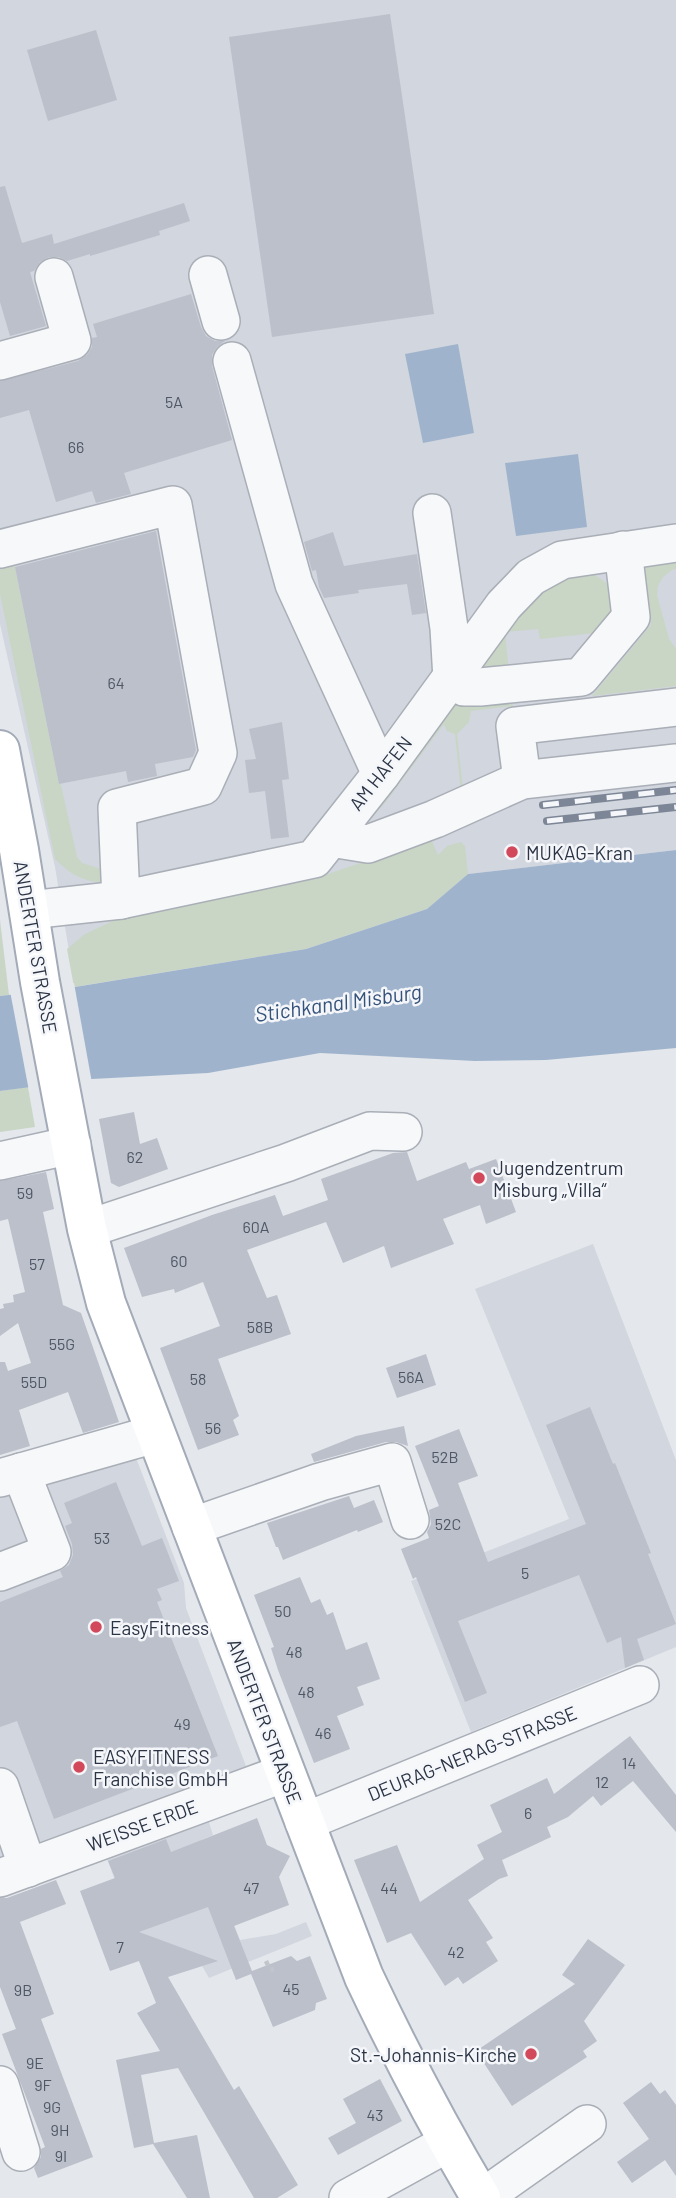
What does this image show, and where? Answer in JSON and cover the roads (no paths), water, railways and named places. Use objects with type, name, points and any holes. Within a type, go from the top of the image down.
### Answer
[{"type":"main road","name":"ANDERTER STRASSE","points":[[0,750],[40,982],[87,1229],[106,1303],[364,1977],[402,2057],[481,2198]]},
{"type":"street","points":[[208,275],[221,321]]},
{"type":"street","points":[[0,361],[72,341],[54,277]]},
{"type":"street","points":[[232,361],[294,584],[381,774]]},
{"type":"street","points":[[0,549],[173,505],[218,753],[203,786],[117,808],[121,900]]},
{"type":"street","points":[[432,513],[449,628],[452,679],[464,687],[581,677],[631,617],[623,550]]},
{"type":"street","name":"AM HAFEN","points":[[29,910],[121,900],[314,859],[381,774],[504,605],[531,577],[562,560],[676,543]]},
{"type":"street","points":[[522,780],[515,726],[676,707]]},
{"type":"street","points":[[331,838],[368,844],[435,820],[522,780],[676,763]]},
{"type":"street","points":[[87,1229],[286,1163],[370,1131],[403,1132]]},
{"type":"street","points":[[0,1161],[72,1144]]},
{"type":"street","points":[[0,1572],[52,1552],[11,1475],[155,1434]]},
{"type":"street","points":[[191,1527],[320,1482],[392,1462],[410,1520]]},
{"type":"street","name":"DEURAG-NERAG-STRASSE","points":[[304,1822],[640,1685]]},
{"type":"street","name":"WEISSE ERDE","points":[[14,1873],[285,1773]]},
{"type":"street","points":[[0,1787],[14,1873]]},
{"type":"street","points":[[0,2085],[21,2152]]},
{"type":"street","points":[[481,2198],[587,2124]]},
{"type":"street","points":[[348,2198],[448,2143]]},
{"type":"water","points":[[458,344],[474,433],[423,443],[405,354]]},
{"type":"water","points":[[578,454],[587,527],[516,536],[505,463]]},
{"type":"water","name":"Stichkanal Misburg","points":[[676,850],[676,1048],[546,1060],[475,1061],[320,1053],[208,1073],[92,1079],[0,1091],[0,996],[75,987],[306,949],[427,909],[468,874]]},
{"type":"railway","points":[[543,805],[676,790]]},
{"type":"railway","points":[[547,821],[676,807]]},
{"type":"place","name":"MUKAG-Kran","points":[[512,852]]},
{"type":"place","name":"Jugendzentrum Misburg „Villa“","points":[[479,1178]]},
{"type":"place","name":"EasyFitness","points":[[96,1627]]},
{"type":"place","name":"EASYFITNESS Franchise GmbH","points":[[79,1767]]},
{"type":"place","name":"St.-Johannis-Kirche","points":[[531,2054]]}]
